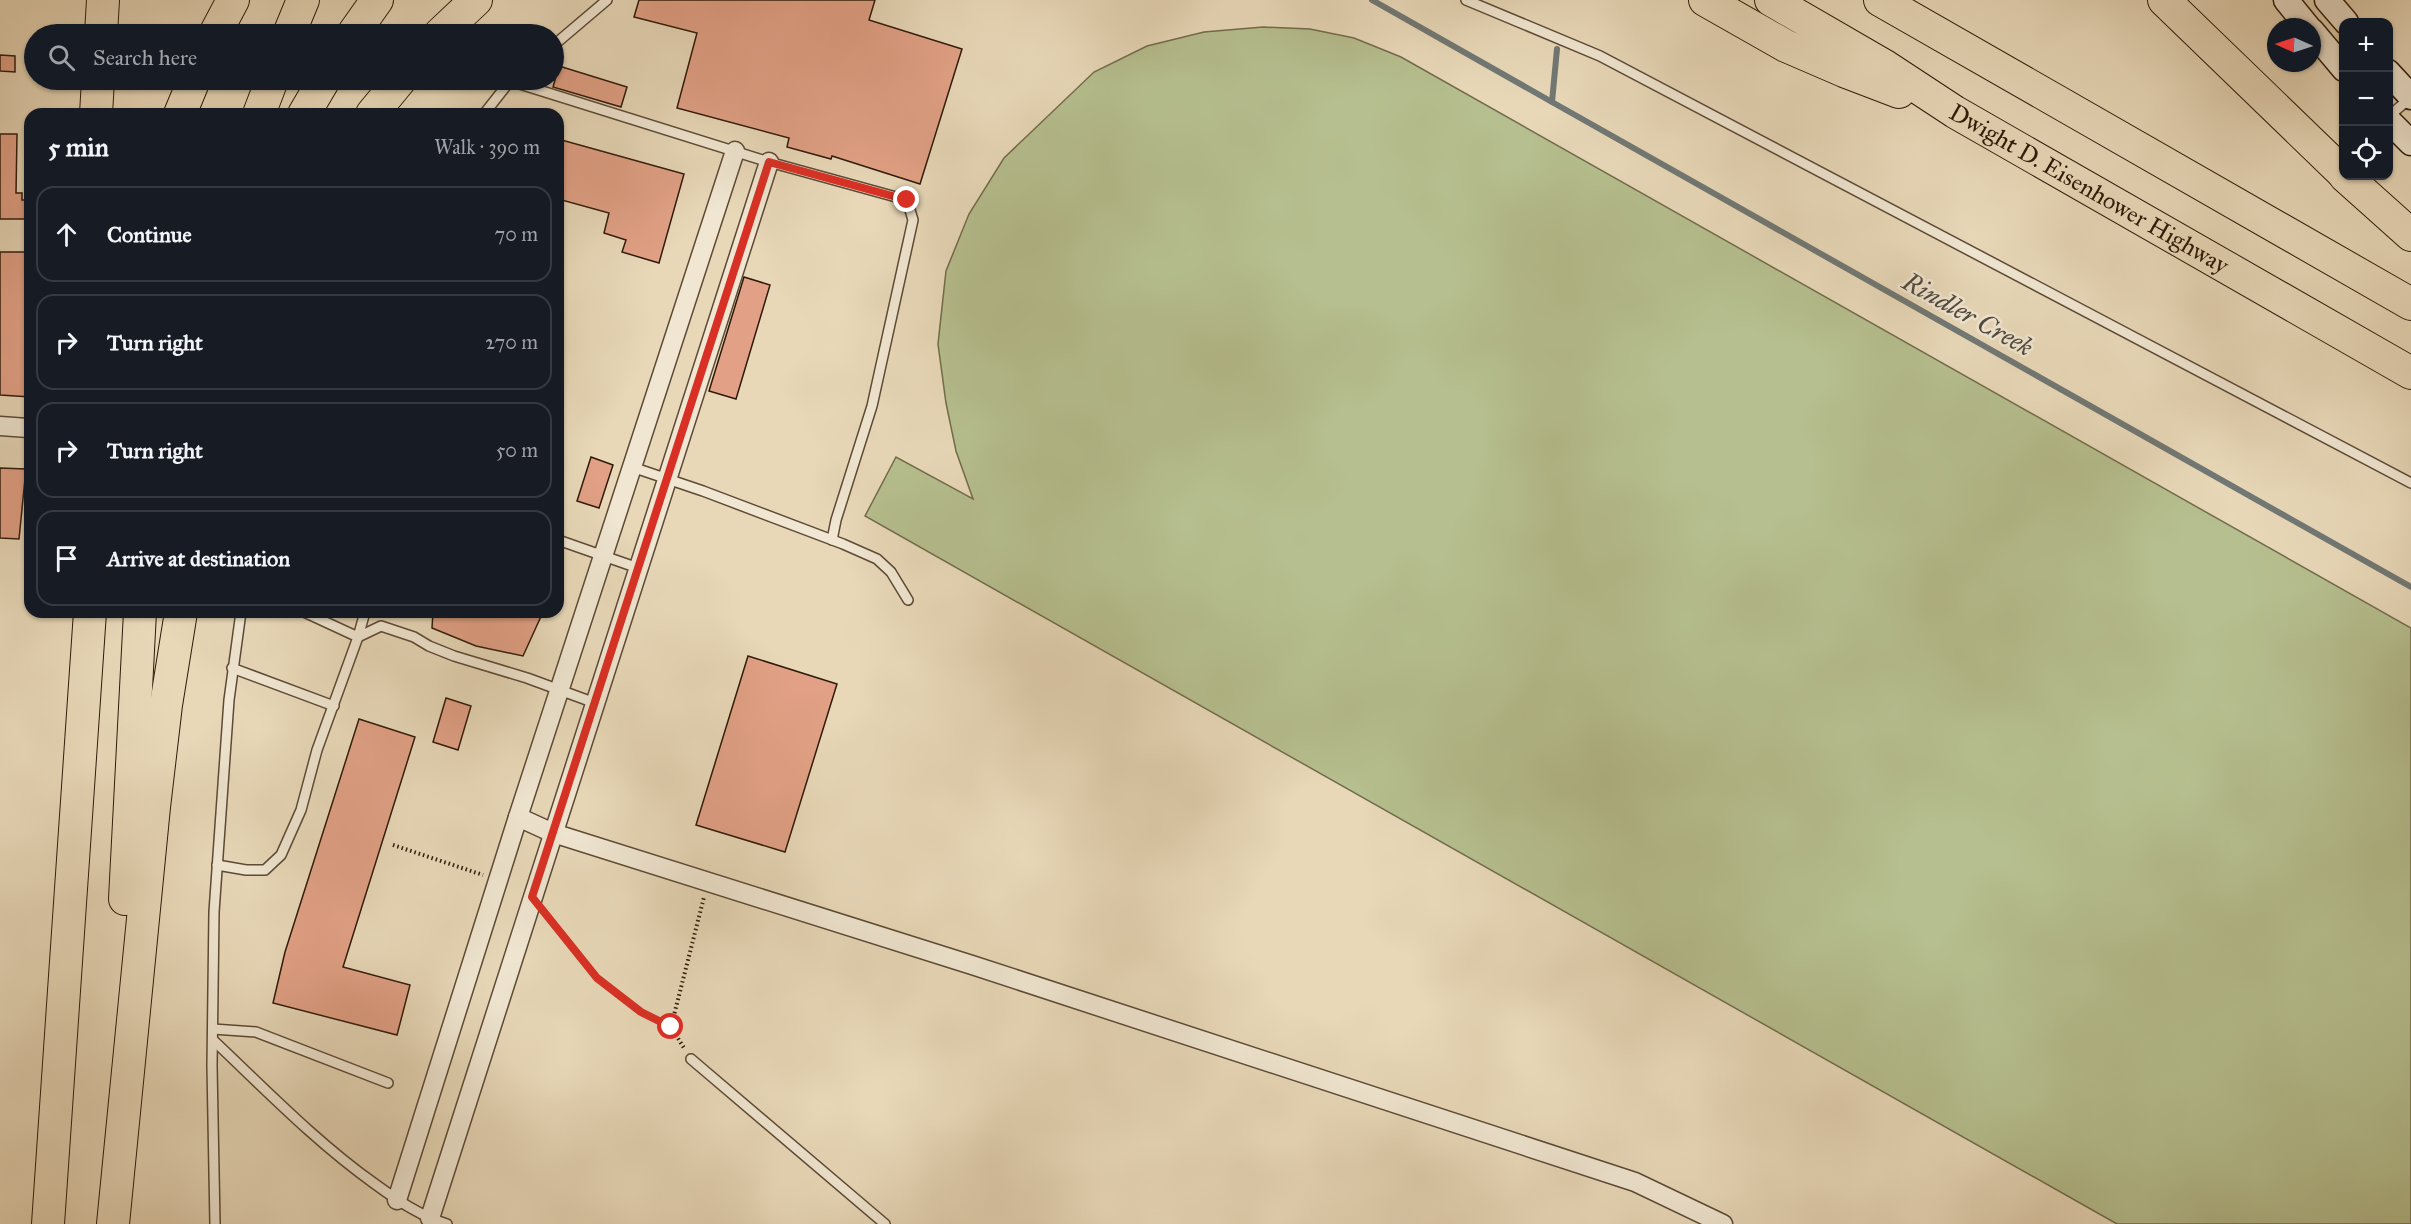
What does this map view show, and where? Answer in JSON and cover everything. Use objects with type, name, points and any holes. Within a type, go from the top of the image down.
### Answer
[{"type":"highway","points":[[102,24],[103,0]]},
{"type":"highway","points":[[220,24],[233,0]]},
{"type":"highway","points":[[294,24],[303,0]]},
{"type":"highway","points":[[360,24],[377,0]]},
{"type":"highway","points":[[451,24],[476,0]]},
{"type":"highway","points":[[1705,0],[1786,46],[1844,71],[1955,112]]},
{"type":"highway","name":"Dwight D. Eisenhower Highway","points":[[1771,0],[1885,66],[1955,112],[2411,373]]},
{"type":"highway","points":[[1880,0],[2411,304]]},
{"type":"highway","points":[[2171,6],[2339,170]]},
{"type":"highway","points":[[96,108],[97,90]]},
{"type":"highway","points":[[182,108],[190,90]]},
{"type":"highway","points":[[261,108],[268,90]]},
{"type":"highway","points":[[308,108],[318,90]]},
{"type":"highway","points":[[377,108],[392,90]]},
{"type":"highway","points":[[2350,180],[2411,235]]},
{"type":"highway","points":[[48,1224],[90,618]]},
{"type":"highway","points":[[111,1224],[132,738],[140,618]]},
{"type":"highway","points":[[111,1224],[156,786],[180,618]]},
{"type":"main road","points":[[2286,0],[2301,18]]},
{"type":"main road","points":[[2327,0],[2343,18]]},
{"type":"main road","points":[[2321,42],[2339,64]]},
{"type":"main road","points":[[2393,77],[2411,97]]},
{"type":"main road","points":[[2393,123],[2411,143]]},
{"type":"street","points":[[397,1200],[498,880],[735,151]]},
{"type":"street","points":[[438,1221],[532,897],[769,162]]},
{"type":"street","points":[[0,426],[24,428]]},
{"type":"street","points":[[519,817],[553,833],[972,965],[1635,1182],[1723,1224]]},
{"type":"lane","points":[[564,37],[607,0]]},
{"type":"lane","points":[[1466,0],[1600,56],[2411,483]]},
{"type":"lane","points":[[489,108],[503,90]]},
{"type":"lane","points":[[543,90],[769,162],[907,200],[913,220],[872,406],[836,520],[832,540]]},
{"type":"lane","points":[[2393,113],[2411,97]]},
{"type":"lane","points":[[632,467],[832,540],[877,559],[891,572],[908,600]]},
{"type":"lane","points":[[564,542],[638,568]]},
{"type":"lane","points":[[215,1224],[214,912],[232,668],[240,618]]},
{"type":"lane","points":[[317,618],[358,637]]},
{"type":"lane","points":[[217,866],[265,870],[281,855],[301,810],[317,750],[363,618]]},
{"type":"lane","points":[[358,637],[381,626],[414,637],[454,656],[527,678],[595,703]]},
{"type":"lane","points":[[232,668],[334,706]]},
{"type":"lane","points":[[213,1029],[256,1032],[388,1083]]},
{"type":"lane","points":[[213,1040],[342,1160],[397,1200],[438,1221]]},
{"type":"lane","points":[[691,1059],[885,1224]]},
{"type":"path","points":[[393,846],[498,880]]},
{"type":"path","points":[[671,1027],[708,882]]},
{"type":"path","points":[[532,897],[597,978],[641,1012],[671,1027],[691,1059]]},
{"type":"green space","points":[[1263,27],[1310,29],[1354,38],[1401,57],[2411,628],[2411,1224],[2117,1224],[865,516],[896,457],[973,499],[956,451],[946,403],[938,344],[946,271],[969,214],[1004,158],[1094,72],[1147,46],[1204,32]]},
{"type":"building","points":[[639,0],[875,0],[869,20],[962,49],[920,184],[832,156],[831,159],[787,147],[789,138],[677,108],[697,33],[634,17]]},
{"type":"building","points":[[0,55],[15,56],[15,72],[0,71]]},
{"type":"building","points":[[564,68],[627,87],[621,107],[563,90]]},
{"type":"building","points":[[0,134],[17,134],[16,193],[22,193],[24,219],[0,219]]},
{"type":"building","points":[[564,141],[684,174],[659,263],[622,252],[626,240],[604,233],[609,213],[564,201]]},
{"type":"building","points":[[0,252],[24,252],[24,397],[0,395]]},
{"type":"building","points":[[744,277],[770,285],[736,399],[709,391]]},
{"type":"building","points":[[591,457],[613,465],[599,508],[577,501]]},
{"type":"building","points":[[0,468],[24,469],[19,539],[0,538]]},
{"type":"building","points":[[433,618],[540,618],[523,656],[476,646],[432,628]]},
{"type":"building","points":[[748,656],[837,684],[785,852],[696,825]]},
{"type":"building","points":[[446,698],[471,706],[458,750],[433,742]]},
{"type":"building","points":[[359,719],[415,737],[343,967],[410,985],[397,1035],[273,1003],[285,952]]},
{"type":"waterway","points":[[1372,0],[1552,102]]},
{"type":"waterway","name":"Rindler Creek","points":[[1557,49],[1552,102],[2411,587]]},
{"type":"route","points":[[671,1027],[641,1012],[597,978],[532,897],[769,162],[907,200]]}]
